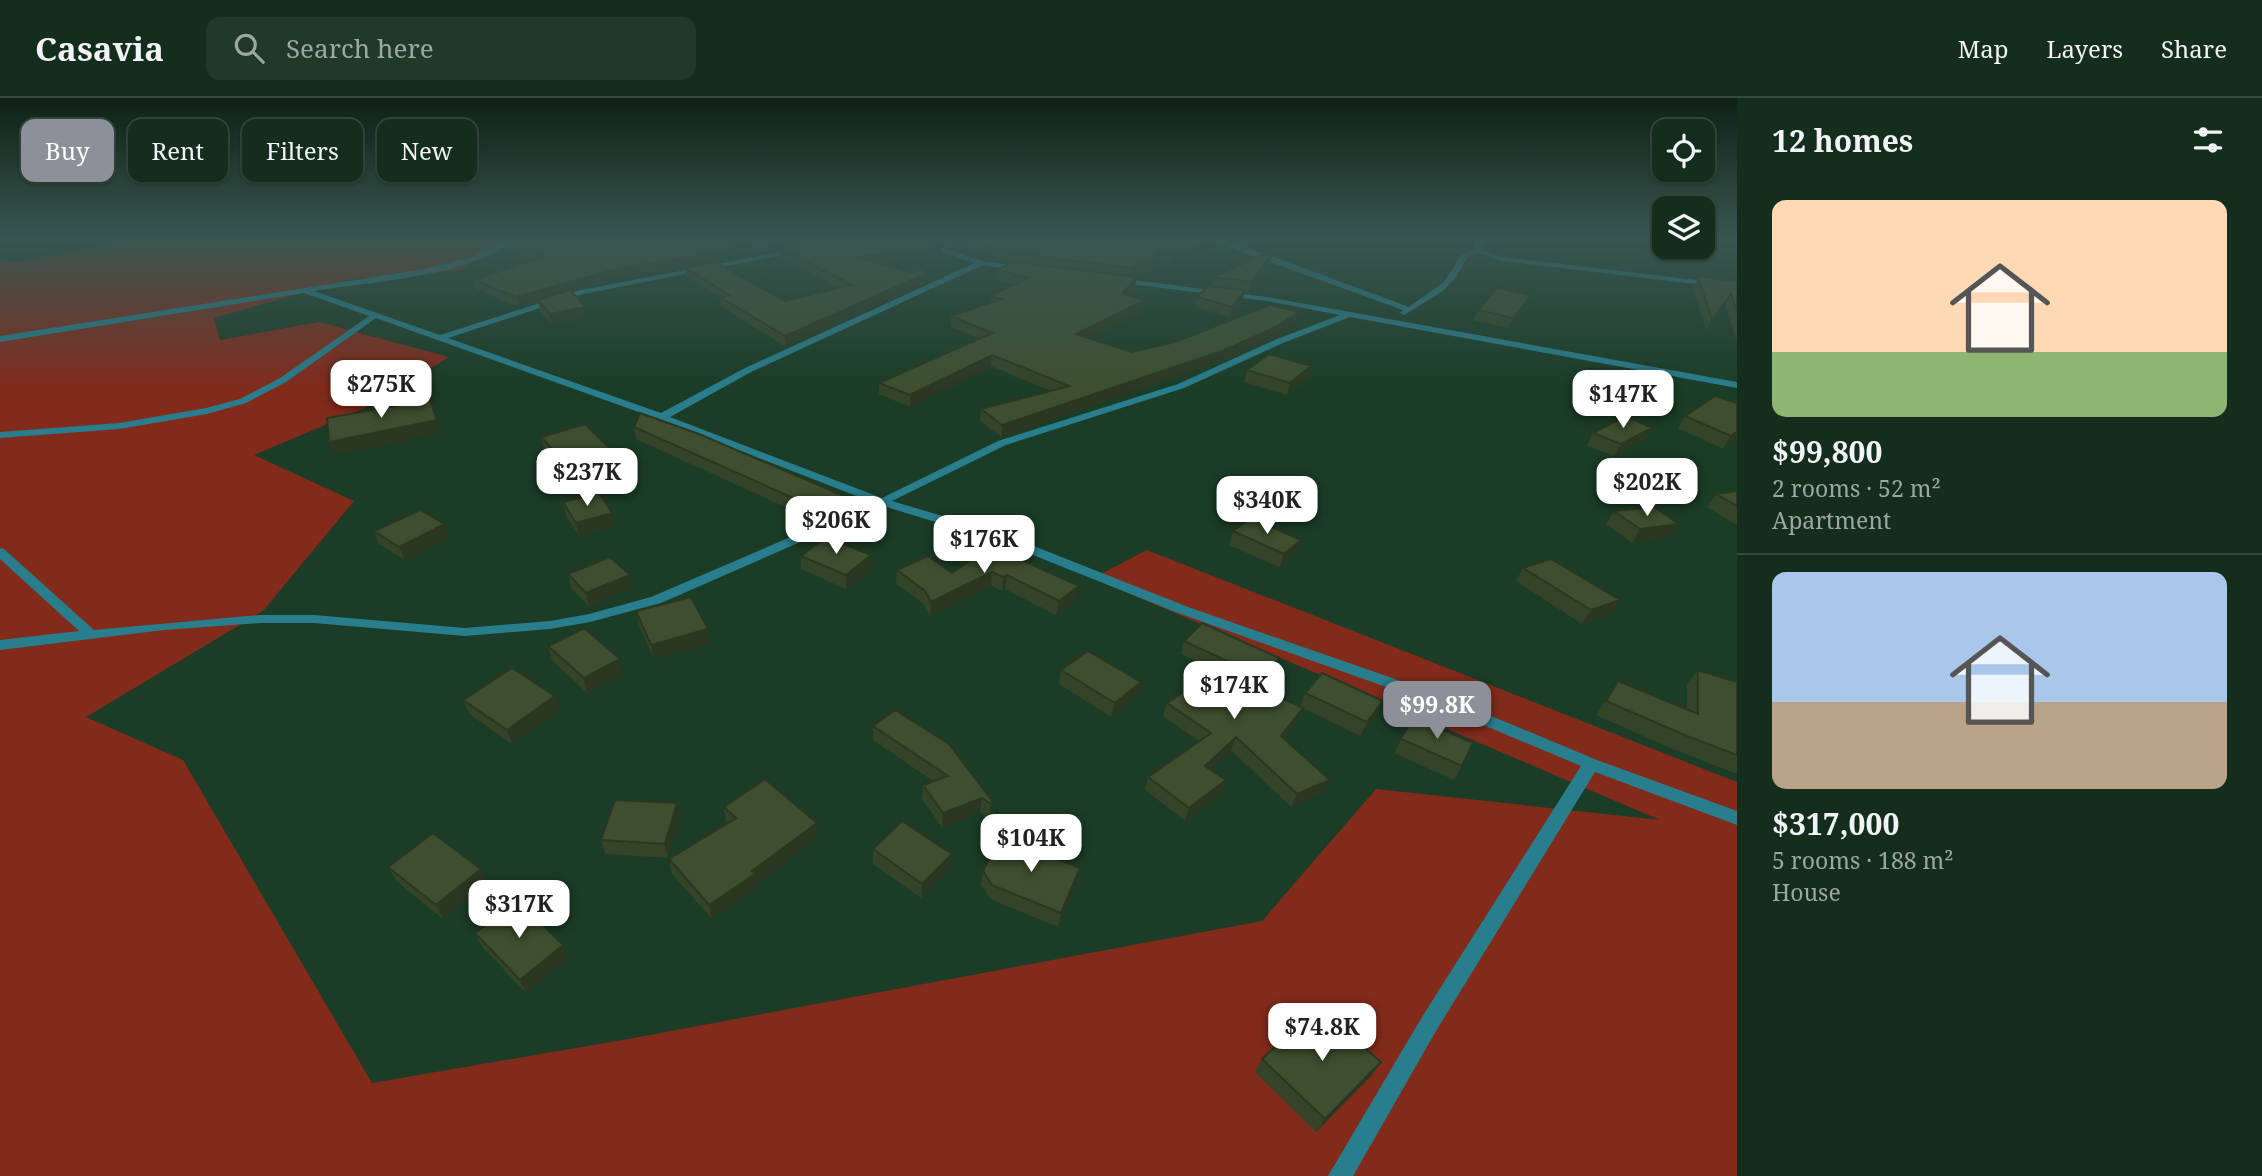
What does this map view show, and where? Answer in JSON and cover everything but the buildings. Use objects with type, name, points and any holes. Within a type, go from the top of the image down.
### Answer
[{"type":"street","points":[[0,340],[308,289]]},
{"type":"street","points":[[437,339],[595,289]]},
{"type":"street","points":[[662,417],[748,370],[924,289]]},
{"type":"street","points":[[1189,289],[1267,299],[1737,385]]},
{"type":"street","points":[[1348,289],[1410,310]]},
{"type":"street","points":[[1391,321],[1441,289]]},
{"type":"street","points":[[304,290],[373,317],[662,417],[882,502],[1003,538],[1183,610],[1436,699],[1591,764],[1737,818]]},
{"type":"street","points":[[0,645],[260,619],[314,619],[465,632],[550,625],[590,618],[656,600],[882,502],[1002,443],[1181,386],[1280,341],[1349,314]]},
{"type":"street","points":[[2,436],[119,426],[207,411],[243,401],[283,380],[373,317]]},
{"type":"street","points":[[0,552],[90,634]]},
{"type":"street","points":[[1340,1176],[1429,1024],[1591,764]]},
{"type":"shaded area","points":[[0,289],[315,289],[214,318],[220,340],[319,322],[449,357],[365,408],[254,455],[354,501],[263,611],[86,717],[183,760],[372,1083],[628,1039],[1262,921],[1376,789],[1660,820],[1093,578],[1147,550],[1737,782],[1737,1176],[0,1176]]}]
